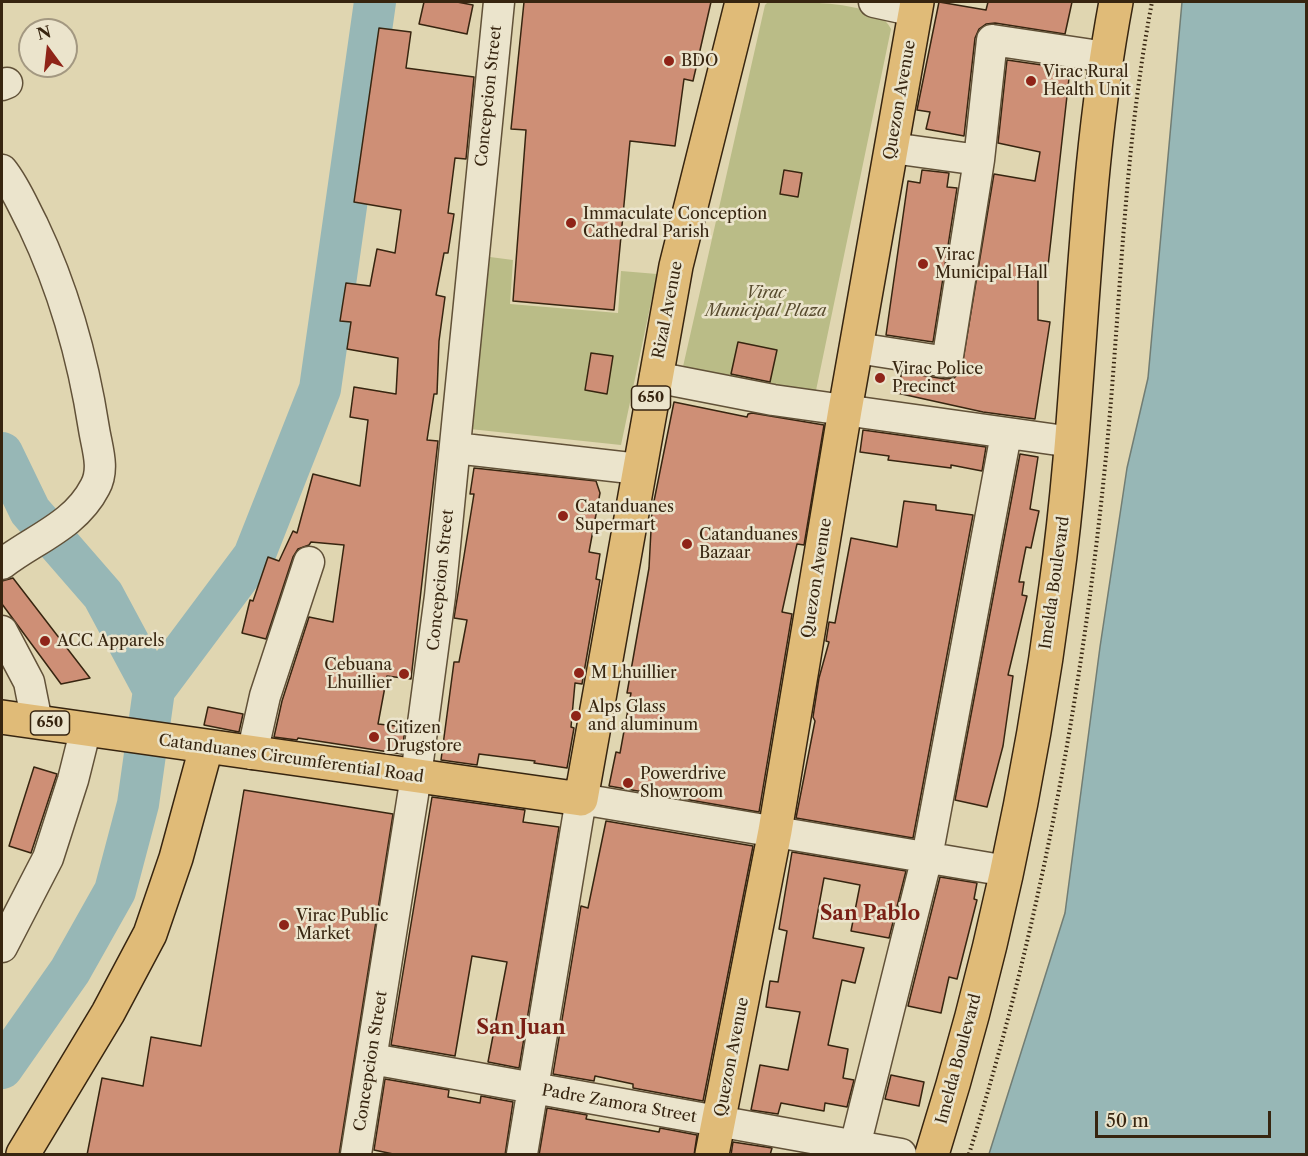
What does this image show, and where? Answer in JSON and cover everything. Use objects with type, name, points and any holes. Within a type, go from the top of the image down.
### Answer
[{"type":"main road","name":"Rizal Avenue","points":[[581,800],[676,266],[742,2]]},
{"type":"main road","name":"Imelda Boulevard","points":[[932,1155],[958,1073],[1007,871],[1056,586],[1072,442],[1094,164],[1106,57],[1116,2]]},
{"type":"main road","name":"Quezon Avenue","points":[[712,1155],[776,831],[845,410],[916,7]]},
{"type":"main road","name":"Catanduanes Circumferential Road","points":[[2,717],[581,800]]},
{"type":"main road","points":[[23,1155],[108,1013],[150,934],[176,858],[193,746]]},
{"type":"street","name":"Concepcion Street","points":[[356,1155],[416,776],[440,596],[499,2]]},
{"type":"street","points":[[874,2],[916,7]]},
{"type":"street","points":[[857,348],[947,362],[979,160],[992,40],[1106,57]]},
{"type":"street","points":[[892,148],[979,160]]},
{"type":"street","points":[[2,170],[16,192],[53,268],[68,310],[90,400],[100,476],[95,488],[60,528],[4,562]]},
{"type":"street","points":[[655,377],[726,393],[1072,442]]},
{"type":"street","points":[[855,1150],[927,857],[1006,434]]},
{"type":"street","points":[[455,448],[639,469]]},
{"type":"street","points":[[252,754],[265,696],[309,562]]},
{"type":"street","points":[[2,631],[29,682],[37,722]]},
{"type":"street","points":[[2,946],[48,858],[92,730]]},
{"type":"street","points":[[522,1155],[581,800],[1007,871]]},
{"type":"street","name":"Padre Zamora Street","points":[[372,1059],[719,1121],[855,1150],[901,1155]]},
{"type":"green space","name":"Virac Municipal Plaza","points":[[768,2],[818,3],[856,8],[884,20],[891,29],[814,400],[682,371],[765,5]]},
{"type":"green space","points":[[490,257],[513,260],[510,304],[618,313],[621,271],[657,274],[621,445],[470,429]]},
{"type":"water","points":[[1182,2],[1306,2],[1306,1154],[989,1154],[1065,913],[1100,647],[1127,468],[1148,378]]},
{"type":"building","points":[[424,2],[457,2],[473,5],[467,34],[419,24]]},
{"type":"building","name":"Immaculate Conception Cathedral Parish","points":[[524,2],[711,2],[693,81],[684,79],[675,146],[630,141],[614,310],[513,301],[526,130],[511,129]]},
{"type":"building","points":[[939,2],[986,10],[988,2],[1072,2],[1065,34],[995,23],[986,24],[979,29],[975,38],[964,136],[926,129],[930,112],[917,110]]},
{"type":"building","points":[[379,28],[411,32],[406,68],[474,77],[466,159],[455,158],[448,213],[454,214],[448,253],[444,253],[436,295],[445,297],[439,341],[437,394],[434,394],[427,440],[438,441],[411,679],[387,676],[378,724],[405,727],[402,754],[298,738],[297,740],[274,737],[282,701],[309,617],[333,622],[344,545],[311,542],[298,549],[293,557],[266,639],[242,633],[250,600],[253,601],[268,557],[279,561],[293,531],[297,533],[313,474],[360,486],[368,420],[350,417],[354,387],[396,394],[398,358],[347,349],[351,322],[340,321],[346,283],[370,286],[377,249],[395,253],[401,210],[354,202]]},
{"type":"building","points":[[1007,60],[1070,69],[1048,266],[1038,264],[1038,320],[1050,322],[1035,419],[983,412],[897,393],[902,372],[945,379],[954,378],[961,372],[994,174],[1035,181],[1040,152],[998,143]]},
{"type":"building","points":[[784,170],[802,173],[798,197],[780,194]]},
{"type":"building","name":"Virac Municipal Hall","points":[[922,170],[949,173],[947,187],[957,188],[933,342],[886,335],[908,181],[920,183]]},
{"type":"building","points":[[738,342],[777,350],[770,382],[731,374]]},
{"type":"building","points":[[591,353],[613,356],[607,394],[585,390]]},
{"type":"building","points":[[674,402],[747,417],[752,413],[824,425],[804,545],[797,544],[782,612],[792,614],[759,812],[609,786],[616,752],[620,753],[631,693],[627,693],[649,568],[652,511]]},
{"type":"building","points":[[863,430],[986,447],[982,471],[951,465],[951,468],[888,460],[889,456],[860,452]]},
{"type":"building","points":[[1020,454],[1038,457],[1030,509],[1039,511],[1031,548],[1026,547],[1019,582],[1024,582],[1022,595],[1027,596],[1008,675],[1013,676],[1003,746],[987,807],[955,800]]},
{"type":"building","points":[[474,468],[596,481],[600,493],[589,552],[600,554],[596,579],[600,580],[582,684],[575,683],[571,727],[574,728],[567,768],[534,763],[535,761],[479,754],[477,765],[441,760],[454,662],[459,662],[467,620],[454,618],[474,494],[470,494]]},
{"type":"building","points":[[904,501],[936,505],[936,510],[973,515],[913,838],[796,818],[815,721],[813,717],[819,678],[829,642],[826,641],[829,622],[835,623],[851,538],[897,547]]},
{"type":"building","name":"ACC Apparels","points":[[13,578],[90,678],[61,684],[2,604],[2,581]]},
{"type":"building","points":[[208,707],[243,714],[239,732],[204,725]]},
{"type":"building","points":[[34,767],[57,774],[31,853],[9,846]]},
{"type":"building","points":[[244,790],[393,814],[339,1155],[87,1155],[102,1078],[143,1086],[151,1037],[201,1046]]},
{"type":"building","points":[[432,797],[525,810],[523,822],[559,827],[519,1068],[488,1062],[507,962],[472,956],[455,1056],[391,1045]]},
{"type":"building","points":[[606,821],[753,846],[703,1101],[633,1088],[633,1084],[595,1076],[594,1081],[553,1074],[581,906],[588,908]]},
{"type":"building","points":[[792,852],[906,871],[889,938],[851,931],[860,885],[824,878],[813,938],[864,948],[855,983],[842,980],[828,1045],[848,1049],[843,1078],[854,1080],[847,1107],[825,1103],[824,1111],[781,1103],[778,1114],[751,1110],[760,1065],[788,1070],[800,1012],[766,1007],[770,981],[778,982],[787,931],[779,929]]},
{"type":"building","points":[[940,877],[977,883],[974,899],[977,900],[957,979],[949,977],[941,1013],[908,1006]]},
{"type":"building","points":[[891,1075],[924,1082],[919,1106],[885,1099]]},
{"type":"building","points":[[385,1079],[449,1090],[448,1097],[480,1103],[481,1096],[513,1102],[505,1155],[398,1155],[374,1150]]},
{"type":"building","points":[[547,1108],[587,1115],[586,1119],[659,1132],[660,1128],[697,1135],[694,1155],[539,1155]]},
{"type":"building","points":[[733,1142],[772,1148],[770,1155],[731,1155]]},
{"type":"waterway","points":[[154,690],[254,556],[320,389],[375,2]]},
{"type":"waterway","points":[[2,453],[30,511],[103,595],[154,690],[138,804],[115,891],[70,971],[2,1068]]},
{"type":"place","name":"BDO","points":[[669,61]]},
{"type":"place","name":"Virac Rural Health Unit","points":[[1031,81]]},
{"type":"place","name":"Immaculate Conception Cathedral Parish","points":[[571,223]]},
{"type":"place","name":"Virac Municipal Hall","points":[[923,264]]},
{"type":"place","name":"Virac Police Precinct","points":[[880,378]]},
{"type":"place","name":"Catanduanes Supermart","points":[[563,516]]},
{"type":"place","name":"Catanduanes Bazaar","points":[[687,544]]},
{"type":"place","name":"ACC Apparels","points":[[45,641]]},
{"type":"place","name":"M Lhuillier","points":[[579,673]]},
{"type":"place","name":"Cebuana Lhuillier","points":[[404,674]]},
{"type":"place","name":"Alps Glass and aluminum","points":[[576,716]]},
{"type":"place","name":"Citizen Drugstore","points":[[374,737]]},
{"type":"place","name":"Powerdrive Showroom","points":[[628,783]]},
{"type":"place","name":"Virac Public Market","points":[[284,925]]},
{"type":"district","name":"San Pablo","points":[[870,914]]},
{"type":"district","name":"San Juan","points":[[521,1028]]}]
